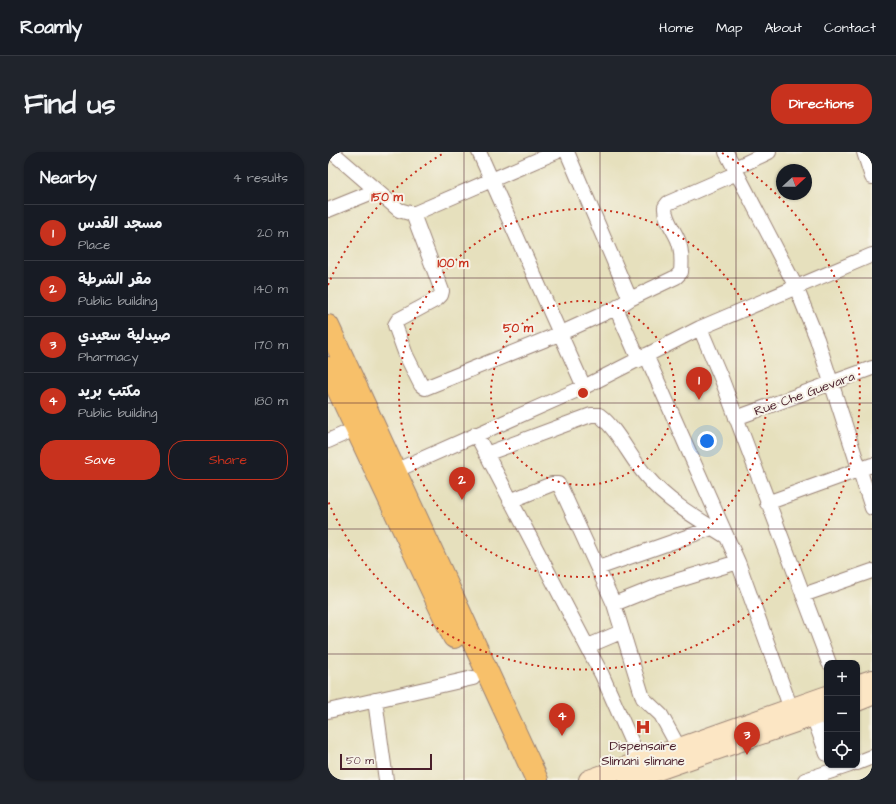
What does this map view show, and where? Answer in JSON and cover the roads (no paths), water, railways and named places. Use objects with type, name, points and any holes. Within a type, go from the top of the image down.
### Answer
[{"type":"main road","points":[[328,326],[386,475],[473,678],[520,780]]},
{"type":"main road","points":[[328,368],[355,429],[386,475],[536,780]]},
{"type":"main road","points":[[860,684],[872,680]]},
{"type":"main road","points":[[860,700],[872,695]]},
{"type":"main road","points":[[592,779],[638,772],[807,715],[824,699]]},
{"type":"main road","points":[[638,772],[679,748],[807,715]]},
{"type":"street","points":[[332,152],[375,191],[399,210],[413,214],[490,179],[556,152]]},
{"type":"street","points":[[479,152],[559,334],[584,387]]},
{"type":"street","points":[[567,152],[630,299]]},
{"type":"street","points":[[726,152],[796,286],[832,383],[866,468],[872,508]]},
{"type":"street","points":[[413,214],[442,291],[437,299],[398,320],[395,326],[406,355],[423,387],[427,387],[559,334],[616,308],[630,299],[676,277],[681,272],[680,245],[665,210],[668,203],[769,152]]},
{"type":"street","points":[[864,152],[872,177]]},
{"type":"street","points":[[328,210],[375,191]]},
{"type":"street","points":[[386,475],[584,387],[700,328],[872,255]]},
{"type":"street","points":[[616,308],[643,357],[727,537],[807,715],[824,748]]},
{"type":"street","points":[[700,328],[736,418],[828,660]]},
{"type":"street","name":"Rue Che Guevara","points":[[736,418],[872,368]]},
{"type":"street","points":[[486,454],[591,415],[598,415],[611,427],[634,462],[649,480],[680,506],[727,537]]},
{"type":"street","points":[[328,441],[355,429]]},
{"type":"street","points":[[476,434],[602,675],[638,772]]},
{"type":"street","points":[[767,503],[866,468]]},
{"type":"street","points":[[510,500],[558,484],[566,496],[614,604],[621,632],[643,698],[661,715],[679,748]]},
{"type":"street","points":[[598,568],[712,528]]},
{"type":"street","points":[[614,604],[656,587],[738,562]]},
{"type":"street","points":[[803,595],[872,571]]},
{"type":"street","points":[[588,646],[621,632]]},
{"type":"street","points":[[328,711],[473,678]]},
{"type":"street","points":[[375,700],[386,780]]},
{"type":"street","points":[[860,762],[872,757]]},
{"type":"street","points":[[805,780],[843,768]]},
{"type":"place","name":"مسجد القدس","points":[[699,400]]},
{"type":"place","name":"مقر الشرطة","points":[[462,500]]},
{"type":"place","name":"Dispensaire Slimani slimane","points":[[643,727]]},
{"type":"place","name":"مكتب بريد","points":[[562,736]]},
{"type":"place","name":"صيدلية سعيدي","points":[[747,755]]}]
